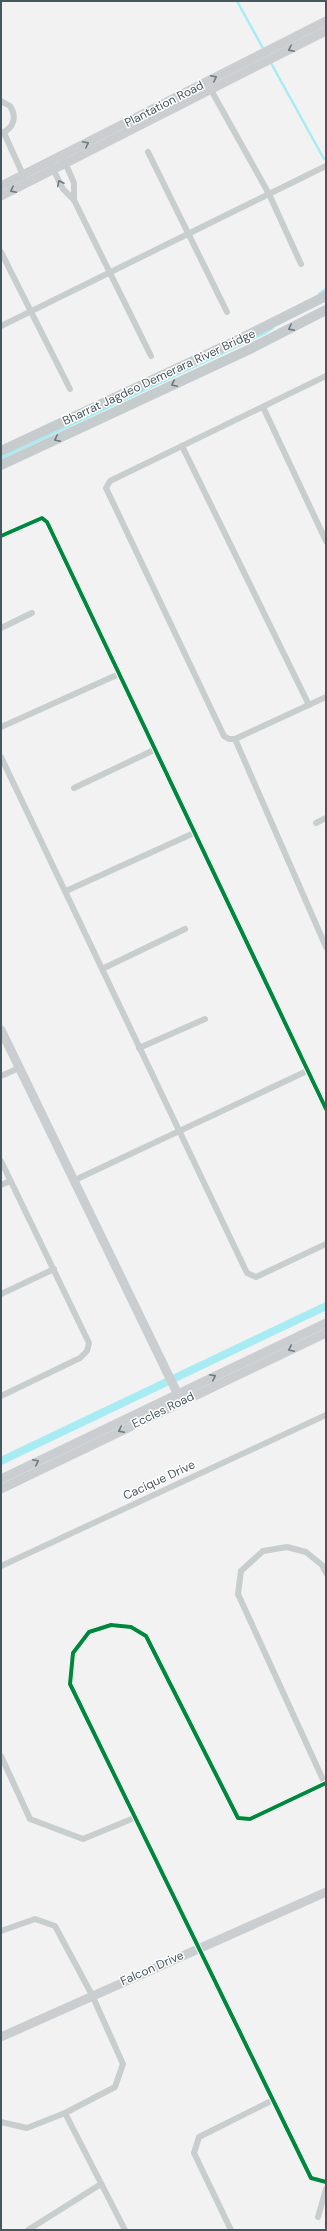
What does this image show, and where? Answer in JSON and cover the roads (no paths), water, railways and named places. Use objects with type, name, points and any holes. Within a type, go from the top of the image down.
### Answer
[{"type":"main road","name":"Bharrat Jagdeo Demerara River Bridge","points":[[1,451],[242,338],[326,296]]},
{"type":"main road","name":"Bharrat Jagdeo Demerara River Bridge","points":[[1,465],[248,350],[326,310]]},
{"type":"street","name":"Plantation Road","points":[[64,160],[326,21]]},
{"type":"street","name":"Plantation Road","points":[[1,196],[25,179],[211,90],[326,31]]},
{"type":"street","points":[[211,90],[269,194],[301,264]]},
{"type":"street","points":[[1,100],[10,106],[14,114],[13,123],[3,133],[25,179]]},
{"type":"street","points":[[148,152],[190,234],[227,312]]},
{"type":"street","points":[[64,160],[74,183],[74,200]]},
{"type":"street","points":[[51,166],[63,189],[74,200],[151,356]]},
{"type":"street","points":[[1,326],[326,166]]},
{"type":"street","name":"Plantation Road","points":[[1,186],[25,179]]},
{"type":"street","points":[[1,252],[70,389]]},
{"type":"street","points":[[326,376],[110,481],[106,488],[224,736],[229,740],[236,739],[326,697]]},
{"type":"street","points":[[263,406],[326,541]]},
{"type":"street","points":[[182,446],[309,705]]},
{"type":"street","points":[[1,536],[42,518],[45,519],[326,1109]]},
{"type":"street","points":[[1,628],[32,613]]},
{"type":"street","points":[[1,727],[119,674]]},
{"type":"street","points":[[236,739],[326,947]]},
{"type":"street","points":[[74,788],[154,750]]},
{"type":"street","points":[[1,758],[66,891],[178,1131],[250,1276],[256,1277],[326,1244]]},
{"type":"street","points":[[316,823],[326,818]]},
{"type":"street","points":[[66,891],[194,833]]},
{"type":"street","points":[[102,969],[185,929]]},
{"type":"street","points":[[139,1048],[205,1019]]},
{"type":"street","points":[[1,1030],[180,1397]]},
{"type":"street","points":[[1,1076],[19,1068]]},
{"type":"street","points":[[75,1180],[307,1070]]},
{"type":"street","points":[[1,1161],[89,1343],[87,1351],[80,1358],[1,1396]]},
{"type":"street","points":[[1,1185],[10,1181]]},
{"type":"street","points":[[1,1294],[54,1269]]},
{"type":"street","name":"Eccles Road","points":[[1,1489],[326,1323]]},
{"type":"street","name":"Eccles Road","points":[[1,1479],[180,1397],[326,1333]]},
{"type":"street","name":"Cacique Drive","points":[[1,1566],[326,1415]]},
{"type":"street","points":[[326,1573],[322,1565],[306,1552],[288,1547],[263,1551],[242,1571],[238,1594],[326,1783],[250,1819],[238,1818],[146,1636],[131,1627],[111,1625],[89,1632],[73,1653],[70,1684],[134,1818],[311,2178],[326,2182]]},
{"type":"street","points":[[1,1756],[30,1819],[83,1839],[134,1818]]},
{"type":"street","name":"Falcon Drive","points":[[1,2037],[92,1995],[326,1892]]},
{"type":"street","points":[[1,1931],[35,1919],[54,1926],[92,1995],[122,2064],[116,2087],[65,2113],[27,2128],[1,2122]]},
{"type":"street","points":[[231,2230],[194,2153],[199,2137],[272,2100]]},
{"type":"street","points":[[65,2113],[125,2230]]},
{"type":"street","points":[[28,2230],[101,2184]]},
{"type":"street","points":[[318,2217],[326,2189]]},
{"type":"waterway","points":[[237,1],[264,50]]},
{"type":"waterway","points":[[271,63],[324,159]]},
{"type":"waterway","points":[[319,294],[326,289]]},
{"type":"waterway","points":[[1,458],[273,328]]},
{"type":"waterway","points":[[1,1461],[326,1306]]}]
